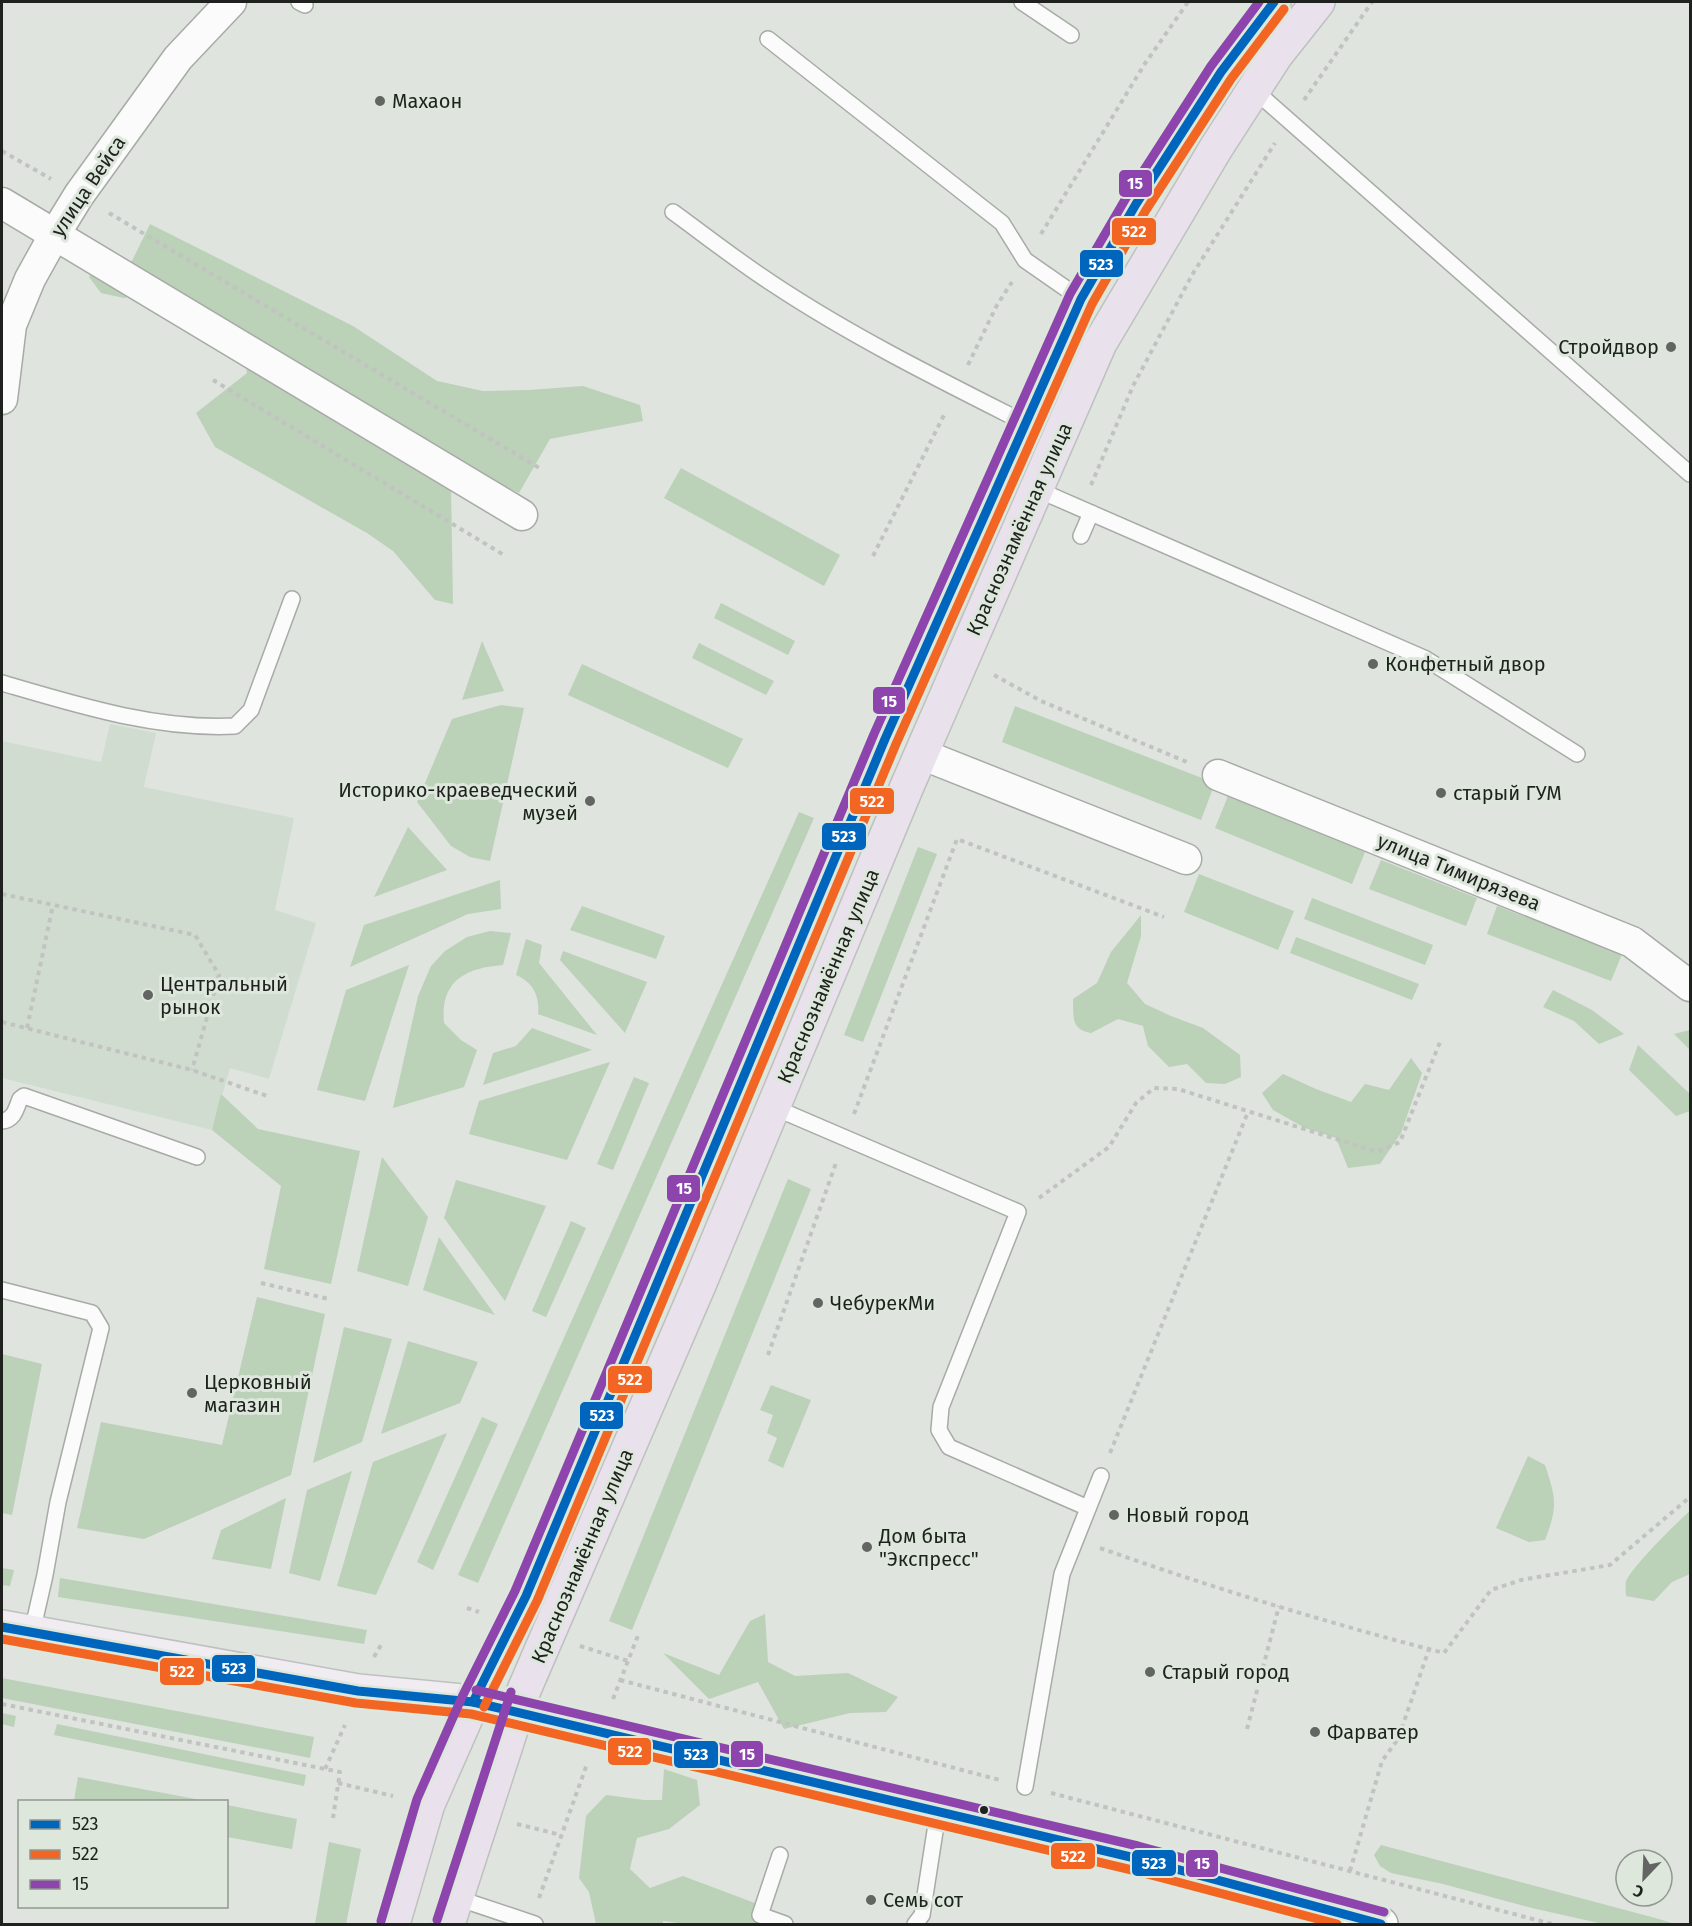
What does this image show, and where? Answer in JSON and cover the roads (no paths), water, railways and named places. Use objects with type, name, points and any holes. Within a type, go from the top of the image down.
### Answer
[{"type":"highway","name":"Краснознамённая улица","points":[[393,1924],[428,1804],[472,1702],[526,1596],[885,739],[1081,299],[1136,204],[1225,67],[1274,2]]},
{"type":"highway","name":"Краснознамённая улица","points":[[453,1911],[524,1690],[921,754],[1100,343],[1216,148],[1276,55],[1318,2]]},
{"type":"highway","points":[[1225,67],[1254,90]]},
{"type":"main road","points":[[17,1630],[358,1691],[472,1702],[1135,1858],[1381,1924]]},
{"type":"street","name":"улица Вейса","points":[[2,399],[11,326],[30,279],[55,234],[78,195],[178,58],[231,2]]},
{"type":"street","points":[[2,203],[522,515]]},
{"type":"street","points":[[921,754],[1186,859]]},
{"type":"street","name":"улица Тимирязева","points":[[1218,775],[1632,942],[1690,986]]},
{"type":"lane","points":[[1022,2],[1071,35]]},
{"type":"lane","points":[[768,39],[1002,223],[1025,261],[1081,299]]},
{"type":"lane","points":[[1254,90],[1690,474]]},
{"type":"lane","points":[[673,212],[772,284],[841,326],[945,383],[1025,423]]},
{"type":"lane","points":[[1036,489],[1426,659],[1577,754]]},
{"type":"lane","points":[[1081,536],[1086,511]]},
{"type":"lane","points":[[2,683],[84,707],[158,721],[213,727],[235,726],[251,710],[292,599]]},
{"type":"lane","points":[[2,1121],[6,1121],[15,1114],[20,1099],[24,1096],[197,1156]]},
{"type":"lane","points":[[773,1107],[1018,1212],[941,1407],[939,1430],[949,1447],[1088,1508]]},
{"type":"lane","points":[[2,1290],[92,1312],[101,1328],[58,1502],[56,1523],[17,1630]]},
{"type":"lane","points":[[1025,1787],[1062,1574],[1101,1476]]},
{"type":"lane","points":[[915,1924],[922,1915],[938,1812]]},
{"type":"lane","points":[[780,1855],[760,1915],[785,1924]]},
{"type":"lane","points":[[453,1911],[532,1924]]},
{"type":"place","name":"Махаон","points":[[380,101]]},
{"type":"place","name":"Стройдвор","points":[[1671,347]]},
{"type":"place","name":"Конфетный двор","points":[[1373,664]]},
{"type":"place","name":"старый ГУМ","points":[[1441,793]]},
{"type":"place","name":"Историко-краеведческий музей","points":[[590,801]]},
{"type":"place","name":"Центральный рынок","points":[[148,995]]},
{"type":"place","name":"ЧебурекМи","points":[[818,1303]]},
{"type":"place","name":"Церковный магазин","points":[[192,1393]]},
{"type":"place","name":"Новый город","points":[[1114,1515]]},
{"type":"place","name":"Дом быта \"Экспресс\"","points":[[867,1547]]},
{"type":"place","name":"Старый город","points":[[1150,1672]]},
{"type":"place","name":"Фарватер","points":[[1315,1732]]},
{"type":"place","name":"Семь сот","points":[[871,1900]]}]
